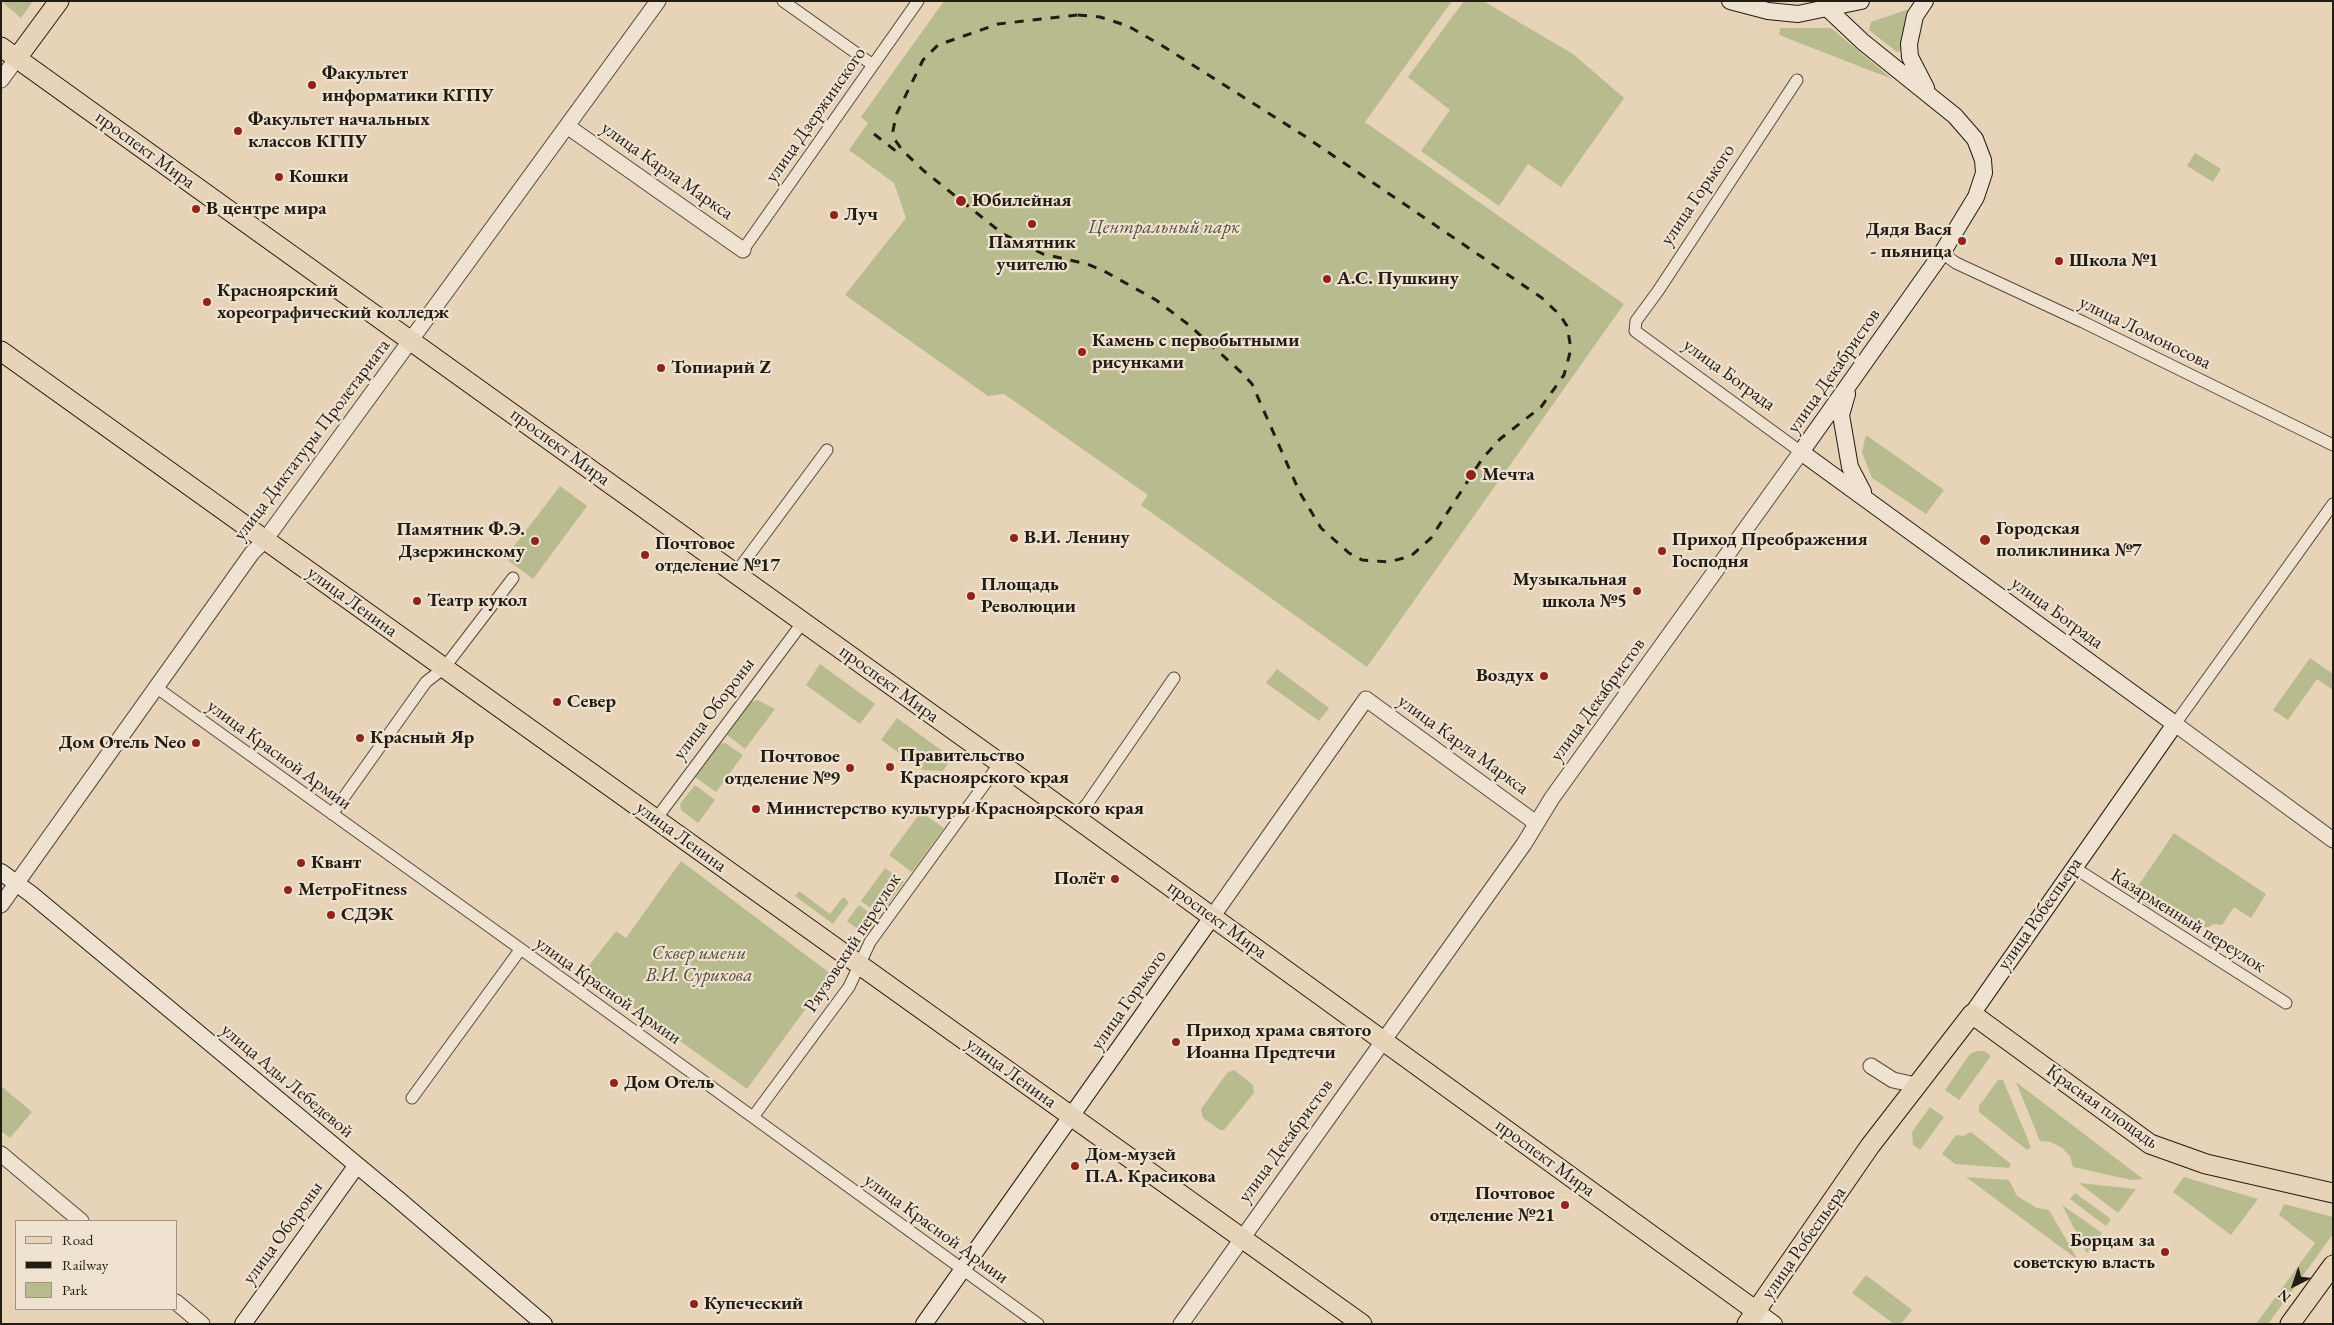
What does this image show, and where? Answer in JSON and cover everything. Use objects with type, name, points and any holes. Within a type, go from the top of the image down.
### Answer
[{"type":"main road","points":[[17,58],[59,1]]},
{"type":"main road","points":[[1730,1],[1768,11],[1798,14],[1861,1]]},
{"type":"main road","points":[[1925,1],[1915,16],[1909,44],[1910,57],[1933,98]]},
{"type":"main road","name":"улица Декабристов","points":[[1801,452],[1942,252],[1980,186],[1984,173],[1983,160],[1975,139],[1955,116],[1864,42],[1827,8]]},
{"type":"main road","name":"проспект Мира","points":[[1,47],[1383,1040],[1752,1317],[1774,1324]]},
{"type":"main road","name":"улица Ленина","points":[[1,351],[1071,1116],[1240,1239],[1362,1324]]},
{"type":"main road","points":[[1850,384],[1841,415],[1850,467],[1855,481],[1867,498]]},
{"type":"main road","name":"улица Бограда","points":[[1801,452],[1867,498],[2176,724]]},
{"type":"main road","name":"улица Робеспьера","points":[[1752,1317],[1916,1085],[1972,1014],[2073,867],[2176,724]]},
{"type":"main road","name":"улица Ады Лебедевой","points":[[1,872],[17,883],[357,1165],[544,1324]]},
{"type":"main road","name":"улица Горького","points":[[924,1324],[1212,917]]},
{"type":"main road","name":"Красная площадь","points":[[1972,1014],[2150,1144],[2206,1164],[2333,1193]]},
{"type":"main road","name":"улица Обороны","points":[[243,1324],[357,1165]]},
{"type":"main road","points":[[2290,1324],[2333,1265]]},
{"type":"street","name":"улица Диктатуры Пролетариата","points":[[1,905],[252,553],[265,540],[658,1]]},
{"type":"street","points":[[783,1],[873,65]]},
{"type":"street","name":"улица Дзержинского","points":[[743,250],[918,1]]},
{"type":"street","points":[[1,80],[17,58]]},
{"type":"street","name":"улица Горького","points":[[1635,331],[1636,321],[1797,80]]},
{"type":"street","name":"улица Карла Маркса","points":[[567,126],[743,250]]},
{"type":"street","name":"улица Ломоносова","points":[[1942,252],[1956,263],[2092,326],[2333,445]]},
{"type":"street","name":"улица Бограда","points":[[1635,331],[1801,452]]},
{"type":"street","points":[[736,574],[827,450]]},
{"type":"street","name":"улица Декабристов","points":[[1181,1324],[1552,798],[1801,452]]},
{"type":"street","name":"улица Робеспьера","points":[[2176,724],[2333,504]]},
{"type":"street","points":[[332,814],[426,682],[444,668],[513,578]]},
{"type":"street","name":"улица Обороны","points":[[656,819],[803,622]]},
{"type":"street","points":[[1075,817],[1087,804],[1174,678]]},
{"type":"street","name":"улица Красной Армии","points":[[157,688],[1038,1324]]},
{"type":"street","name":"улица Карла Маркса","points":[[1366,699],[1536,823]]},
{"type":"street","name":"улица Горького","points":[[1212,917],[1366,699]]},
{"type":"street","name":"улица Бограда","points":[[2176,724],[2333,840]]},
{"type":"street","name":"Ряузовский переулок","points":[[753,1117],[849,987],[858,964],[870,942],[1000,763]]},
{"type":"street","name":"Казарменный переулок","points":[[2073,867],[2286,1003]]},
{"type":"street","points":[[412,1098],[520,950]]},
{"type":"street","points":[[1871,1066],[1893,1080],[1916,1085]]},
{"type":"street","points":[[1,1154],[80,1220]]},
{"type":"street","points":[[178,1304],[202,1324]]},
{"type":"green space","points":[[1,1],[33,1],[21,18]]},
{"type":"green space","name":"Центральный парк","points":[[944,1],[1452,1],[1365,122],[1624,304],[1367,667],[1141,505],[1148,495],[1004,394],[988,396],[845,295],[906,218],[894,183],[849,150],[868,123],[861,117]]},
{"type":"green space","points":[[1464,1],[1483,1],[1573,54],[1624,98],[1561,187],[1528,164],[1499,206],[1421,151],[1450,110],[1408,77]]},
{"type":"green space","points":[[1909,9],[1903,49],[1897,52],[1869,30],[1871,22]]},
{"type":"green space","points":[[1780,28],[1831,28],[1892,79],[1779,35]]},
{"type":"green space","points":[[2195,153],[2221,169],[2213,182],[2187,166]]},
{"type":"green space","points":[[1866,435],[1944,490],[1926,514],[1872,478],[1862,452]]},
{"type":"green space","points":[[560,486],[587,506],[533,579],[505,558]]},
{"type":"green space","points":[[2310,658],[2333,674],[2333,690],[2317,679],[2288,720],[2273,710]]},
{"type":"green space","points":[[820,664],[875,704],[860,724],[806,685]]},
{"type":"green space","points":[[1277,669],[1329,708],[1319,721],[1266,683]]},
{"type":"green space","points":[[758,700],[775,709],[745,749],[727,735],[751,702]]},
{"type":"green space","points":[[897,718],[952,758],[943,771],[923,770],[881,740]]},
{"type":"green space","points":[[725,743],[743,755],[716,792],[695,777],[719,744]]},
{"type":"green space","points":[[695,785],[715,800],[698,823],[681,810],[680,804]]},
{"type":"green space","points":[[921,812],[944,828],[912,872],[889,855]]},
{"type":"green space","points":[[2174,833],[2266,894],[2251,918],[2234,907],[2222,925],[2214,924],[2202,930],[2159,904],[2160,902],[2156,899],[2150,907],[2132,895]]},
{"type":"green space","name":"Сквер имени В.И. Сурикова","points":[[681,861],[831,974],[747,1089],[584,972],[616,931],[626,938]]},
{"type":"green space","points":[[885,868],[904,882],[880,915],[861,901]]},
{"type":"green space","points":[[799,891],[830,914],[843,897],[849,902],[833,924],[795,896]]},
{"type":"green space","points":[[859,905],[879,920],[867,936],[847,921]]},
{"type":"green space","points":[[1984,1051],[1991,1056],[1959,1100],[1945,1090],[1970,1054]]},
{"type":"green space","points":[[1234,1070],[1253,1085],[1254,1093],[1224,1130],[1220,1130],[1203,1118],[1201,1109],[1227,1073]]},
{"type":"green space","points":[[1998,1080],[2003,1080],[2031,1147],[2027,1150],[1979,1112],[1979,1106]]},
{"type":"green space","points":[[2016,1082],[2143,1179],[2131,1180],[2073,1167],[2070,1156],[2062,1148],[2051,1142],[2040,1141]]},
{"type":"green space","points":[[1,1086],[32,1112],[10,1138],[1,1131]]},
{"type":"green space","points":[[1930,1107],[1944,1117],[1920,1150],[1913,1145],[1912,1132]]},
{"type":"green space","points":[[1971,1132],[2011,1164],[2009,1168],[1955,1164],[1942,1154],[1956,1135],[1963,1136]]},
{"type":"green space","points":[[1966,1177],[2009,1180],[2017,1196],[2037,1208],[2049,1210],[2078,1260]]},
{"type":"green space","points":[[2184,1177],[2258,1199],[2231,1235],[2173,1192]]},
{"type":"green space","points":[[2079,1183],[2136,1189],[2118,1213]]},
{"type":"green space","points":[[2075,1193],[2111,1219],[2106,1226],[2070,1199]]},
{"type":"green space","points":[[2284,1204],[2333,1217],[2333,1234],[2268,1324],[2256,1324],[2315,1243],[2279,1215]]},
{"type":"green space","points":[[2062,1205],[2102,1233],[2087,1253]]},
{"type":"green space","points":[[1866,1275],[1912,1310],[1901,1324],[1894,1324],[1852,1293]]},
{"type":"railway","points":[[1078,15],[1100,17],[1128,26],[1303,135],[1542,298],[1560,315],[1567,326],[1571,349],[1564,375],[1541,407],[1500,439],[1482,459],[1431,538],[1411,556],[1389,562],[1362,560],[1349,553],[1321,528],[1300,493],[1252,384],[1189,325],[1156,300],[1104,271],[1087,264],[1043,254],[1003,234],[924,171],[903,151],[895,140],[893,131],[896,115],[923,60],[938,45],[998,24],[1078,15]]},
{"type":"railway","points":[[874,134],[901,155]]},
{"type":"place","name":"Факультет информатики КГПУ","points":[[312,85]]},
{"type":"place","name":"Факультет начальных классов КГПУ","points":[[238,131]]},
{"type":"place","name":"Кошки","points":[[279,177]]},
{"type":"place","name":"Юбилейная","points":[[961,201]]},
{"type":"place","name":"В центре мира","points":[[196,209]]},
{"type":"place","name":"Луч","points":[[834,215]]},
{"type":"place","name":"Памятник учителю","points":[[1032,224]]},
{"type":"place","name":"Дядя Вася - пьяница","points":[[1962,241]]},
{"type":"place","name":"Школа №1","points":[[2059,261]]},
{"type":"place","name":"А.С. Пушкину","points":[[1327,279]]},
{"type":"place","name":"Красноярский хореографический колледж","points":[[207,302]]},
{"type":"place","name":"Камень с первобытными рисунками","points":[[1082,352]]},
{"type":"place","name":"Топиарий Z","points":[[661,368]]},
{"type":"place","name":"Мечта","points":[[1471,475]]},
{"type":"place","name":"В.И. Ленину","points":[[1014,538]]},
{"type":"place","name":"Городская поликлиника №7","points":[[1985,540]]},
{"type":"place","name":"Памятник Ф.Э. Дзержинскому","points":[[535,541]]},
{"type":"place","name":"Приход Преображения Господня","points":[[1662,551]]},
{"type":"place","name":"Почтовое отделение №17","points":[[645,555]]},
{"type":"place","name":"Музыкальная школа №5","points":[[1637,591]]},
{"type":"place","name":"Площадь Революции","points":[[971,596]]},
{"type":"place","name":"Театр кукол","points":[[417,601]]},
{"type":"place","name":"Воздух","points":[[1544,676]]},
{"type":"place","name":"Север","points":[[557,702]]},
{"type":"place","name":"Красный Яр","points":[[360,738]]},
{"type":"place","name":"Дом Отель Neo","points":[[196,743]]},
{"type":"place","name":"Правительство Красноярского края","points":[[890,767]]},
{"type":"place","name":"Почтовое отделение №9","points":[[850,768]]},
{"type":"place","name":"Министерство культуры Красноярского края","points":[[756,809]]},
{"type":"place","name":"Квант","points":[[301,863]]},
{"type":"place","name":"Полёт","points":[[1115,879]]},
{"type":"place","name":"МетроFitness","points":[[288,890]]},
{"type":"place","name":"СДЭК","points":[[331,915]]},
{"type":"place","name":"Приход храма святого Иоанна Предтечи","points":[[1176,1042]]},
{"type":"place","name":"Дом Отель","points":[[614,1083]]},
{"type":"place","name":"Дом-музей П.А. Красикова","points":[[1075,1166]]},
{"type":"place","name":"Почтовое отделение №21","points":[[1565,1205]]},
{"type":"place","name":"Борцам за советскую власть","points":[[2165,1252]]},
{"type":"place","name":"Купеческий","points":[[694,1304]]}]
